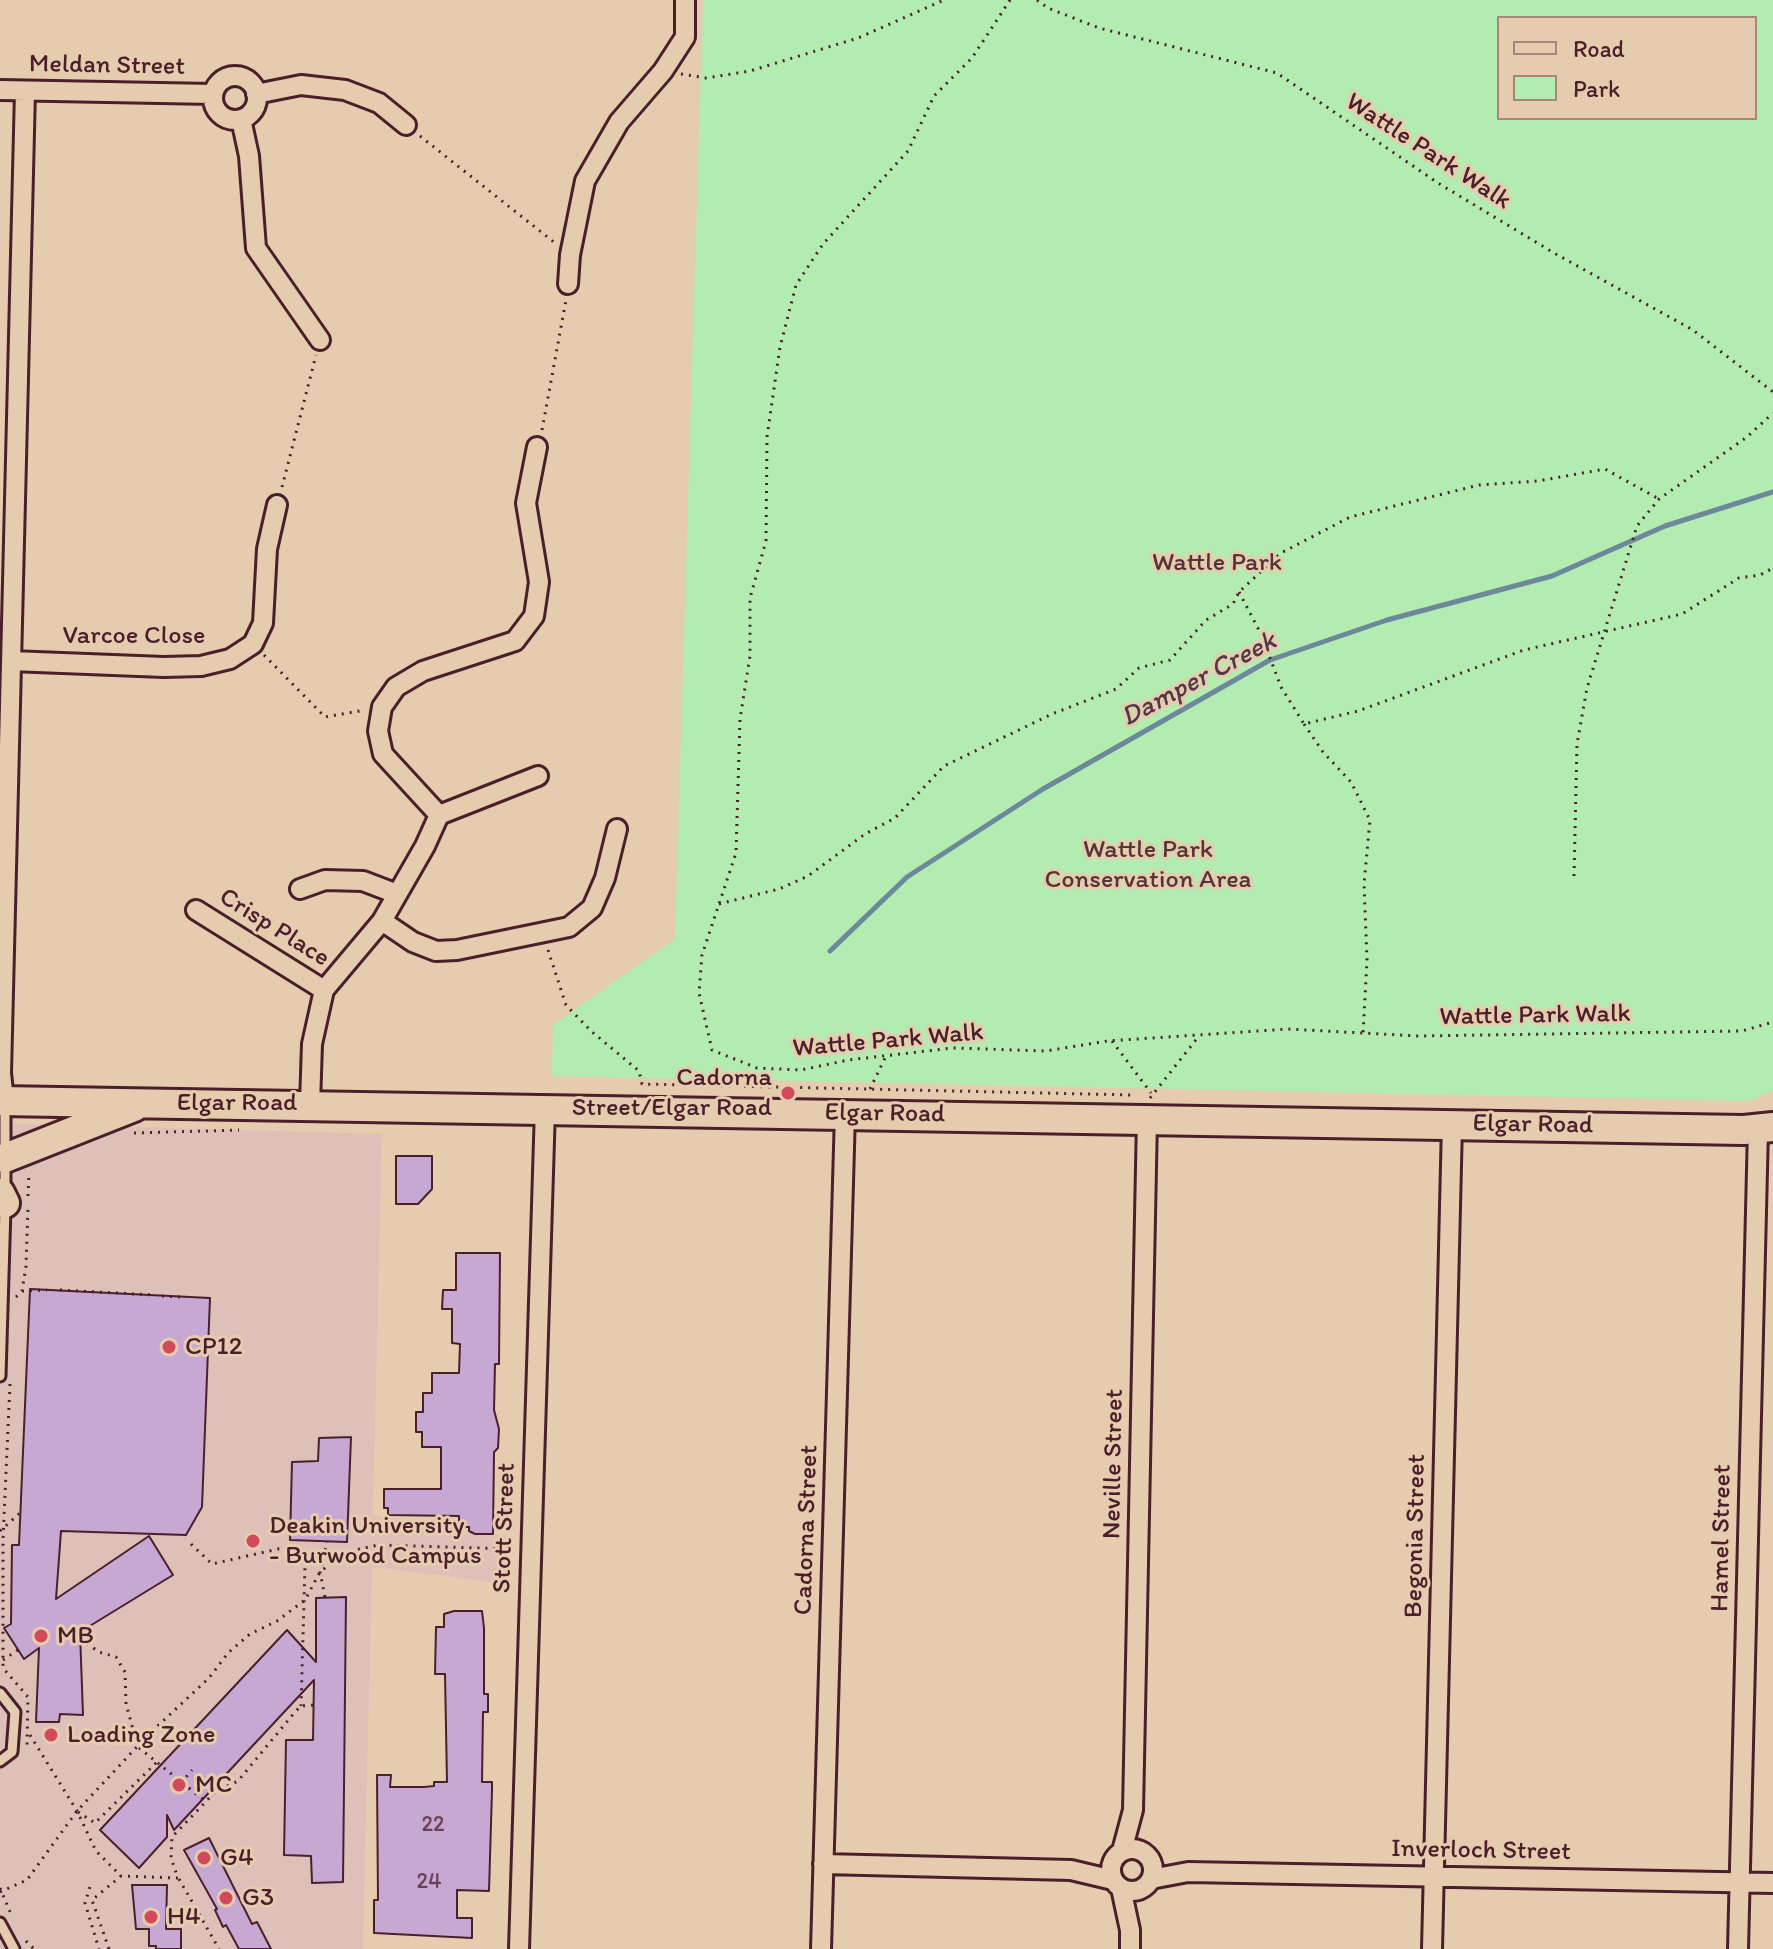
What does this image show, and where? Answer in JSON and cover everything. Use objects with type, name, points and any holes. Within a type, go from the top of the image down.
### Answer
[{"type":"main road","name":"Elgar Road","points":[[2,1101],[851,1113],[1144,1102],[1452,1124],[1769,1127]]},
{"type":"main road","points":[[19,1162],[146,1102]]},
{"type":"street","points":[[568,284],[570,255],[585,181],[619,122],[663,71],[685,37],[685,0]]},
{"type":"street","points":[[235,76],[249,81],[256,94],[252,112],[241,119],[220,115],[213,94],[221,81],[235,76]]},
{"type":"street","points":[[256,94],[301,85],[345,90],[379,103],[406,125]]},
{"type":"street","name":"Meldan Street","points":[[0,90],[213,94]]},
{"type":"street","points":[[2,1101],[3,839],[11,661],[6,588],[20,338],[25,91]]},
{"type":"street","points":[[241,119],[249,156],[256,248],[320,340]]},
{"type":"street","points":[[0,338],[20,338]]},
{"type":"street","points":[[439,815],[383,754],[378,731],[382,707],[396,687],[423,671],[515,641],[534,616],[539,582],[526,503],[537,447]]},
{"type":"street","points":[[253,644],[263,623],[267,549],[277,505]]},
{"type":"street","name":"Varcoe Close","points":[[11,661],[201,666],[230,659],[253,644]]},
{"type":"street","points":[[310,1104],[312,1044],[324,990],[382,921],[439,815],[538,776]]},
{"type":"street","points":[[382,921],[413,942],[436,951],[543,935],[569,927],[592,908],[605,878],[617,829]]},
{"type":"street","points":[[300,889],[325,880],[363,881],[397,894]]},
{"type":"street","name":"Crisp Place","points":[[196,910],[324,990]]},
{"type":"street","name":"Neville Street","points":[[1117,1856],[1133,1810],[1144,1102]]},
{"type":"street","name":"Stott Street","points":[[519,1949],[545,1108]]},
{"type":"street","name":"Cadorna Street","points":[[821,1949],[851,1113]]},
{"type":"street","name":"Begonia Street","points":[[1432,1949],[1452,1124]]},
{"type":"street","name":"Hamel Street","points":[[1738,1949],[1769,1127]]},
{"type":"street","name":"Neville Street","points":[[1133,1810],[1148,1856]]},
{"type":"street","points":[[1071,1870],[1134,1849],[1148,1856],[1147,1883],[1130,1940]]},
{"type":"street","points":[[1117,1856],[1117,1884],[1130,1940]]},
{"type":"street","name":"Inverloch Street","points":[[1148,1856],[1188,1872]]},
{"type":"street","points":[[823,1864],[1071,1870],[1132,1891],[1147,1883]]},
{"type":"street","name":"Inverloch Street","points":[[1147,1883],[1188,1872],[1773,1883]]},
{"type":"lane","points":[[0,1376],[3,1198],[19,1162],[2,1101]]},
{"type":"lane","points":[[0,1693],[15,1712],[12,1752],[0,1761]]},
{"type":"lane","points":[[0,1923],[14,1949]]},
{"type":"path","points":[[663,71],[706,78],[750,71],[858,38],[944,0]]},
{"type":"path","name":"Wattle Park Walk","points":[[1010,0],[972,58],[934,96],[908,151],[823,244],[796,285],[780,347],[767,437],[766,541],[750,598],[750,656],[740,719],[735,801],[736,853],[702,955],[699,993],[712,1050],[757,1068],[801,1070],[953,1048],[1046,1051],[1112,1041],[1288,1029],[1362,1035],[1742,1031],[1773,1022]]},
{"type":"path","name":"Wattle Park Walk","points":[[1037,0],[1048,8],[1099,28],[1277,73],[1438,183],[1554,253],[1693,330],[1773,392]]},
{"type":"path","points":[[406,125],[570,255]]},
{"type":"path","points":[[537,447],[547,414],[568,284]]},
{"type":"path","points":[[277,505],[320,340]]},
{"type":"path","points":[[1574,876],[1577,744],[1587,688],[1607,631],[1613,594],[1637,526],[1659,499],[1747,437],[1773,413]]},
{"type":"path","points":[[719,904],[779,889],[808,876],[865,834],[895,818],[944,766],[1052,714],[1116,689],[1139,668],[1170,660],[1206,620],[1233,604],[1239,592],[1281,553],[1350,517],[1453,491],[1605,469],[1659,499]]},
{"type":"path","points":[[1304,724],[1358,711],[1524,650],[1682,614],[1739,578],[1760,575],[1773,568]]},
{"type":"path","points":[[1239,592],[1261,634],[1281,687],[1323,752],[1351,782],[1370,820],[1364,884],[1367,960],[1362,1035]]},
{"type":"path","points":[[253,644],[325,717],[382,707]]},
{"type":"path","points":[[543,935],[566,1005],[639,1071],[642,1084],[871,1088],[1144,1102]]},
{"type":"path","points":[[1144,1102],[1199,1036]]},
{"type":"path","points":[[1112,1041],[1144,1102]]},
{"type":"path","points":[[851,1113],[871,1088],[886,1056]]},
{"type":"path","points":[[120,1134],[239,1130]]},
{"type":"path","points":[[15,1298],[22,1291],[28,1227],[27,1177],[19,1162]]},
{"type":"path","points":[[22,1291],[47,1290]]},
{"type":"path","points":[[60,1290],[154,1295]]},
{"type":"path","points":[[162,1296],[181,1297]]},
{"type":"path","points":[[11,1372],[3,1539],[3,1668],[28,1697],[30,1735],[77,1811],[96,1851],[121,1876]]},
{"type":"path","points":[[0,1531],[21,1512]]},
{"type":"path","points":[[1,1890],[27,1880],[77,1811],[209,1678],[239,1643],[305,1600],[320,1572],[327,1542]]},
{"type":"path","points":[[191,1544],[212,1564],[278,1549],[297,1550],[305,1565],[301,1706],[265,1745],[238,1781],[205,1802],[172,1837],[171,1858],[178,1878],[219,1949]]},
{"type":"path","points":[[320,1572],[345,1554],[378,1545],[506,1546],[530,1558]]},
{"type":"path","points":[[320,1572],[325,1597]]},
{"type":"path","points":[[74,1642],[79,1638],[99,1652],[116,1657],[125,1672],[126,1704],[138,1747],[205,1802]]},
{"type":"path","points":[[3,1660],[18,1650]]},
{"type":"path","points":[[301,1706],[314,1705]]},
{"type":"path","points":[[77,1811],[95,1823],[158,1761]]},
{"type":"path","points":[[181,1783],[192,1770]]},
{"type":"path","points":[[109,1949],[92,1900],[121,1876],[178,1878]]},
{"type":"path","points":[[90,1887],[85,1903],[99,1949]]},
{"type":"shaded area","name":"Deakin University - Burwood Campus","points":[[0,1123],[382,1134],[373,1515],[442,1525],[442,1532],[507,1535],[506,1584],[372,1567],[363,1949],[0,1949]]},
{"type":"green space","name":"Wattle Park","points":[[703,0],[1773,0],[1773,1091],[1748,1101],[552,1076],[553,1025],[675,939]]},
{"type":"building","points":[[396,1156],[432,1156],[432,1189],[418,1204],[396,1204]]},
{"type":"building","points":[[456,1253],[500,1253],[499,1364],[495,1364],[494,1410],[499,1429],[498,1448],[494,1452],[493,1534],[475,1534],[469,1531],[469,1527],[459,1527],[459,1516],[388,1515],[388,1508],[384,1508],[384,1489],[441,1489],[441,1447],[422,1447],[422,1432],[416,1432],[416,1412],[423,1412],[423,1393],[432,1393],[432,1373],[459,1373],[460,1344],[452,1343],[452,1309],[442,1309],[443,1290],[456,1290]]},
{"type":"building","name":"CP12","points":[[30,1289],[210,1298],[202,1507],[186,1535],[61,1531],[56,1599],[149,1536],[173,1575],[80,1632],[83,1715],[60,1714],[59,1722],[36,1722],[39,1648],[24,1659],[4,1628],[11,1624],[12,1545],[19,1545]]},
{"type":"building","points":[[351,1437],[347,1542],[290,1540],[292,1462],[318,1461],[319,1438]]},
{"type":"building","name":"MC","points":[[346,1597],[343,1882],[312,1883],[311,1856],[284,1855],[286,1740],[313,1740],[314,1680],[174,1830],[167,1815],[167,1837],[139,1868],[100,1830],[287,1630],[316,1662],[316,1598]]},
{"type":"building","points":[[482,1611],[484,1694],[488,1694],[488,1712],[483,1712],[482,1782],[492,1782],[489,1891],[457,1890],[457,1918],[472,1918],[472,1938],[374,1933],[374,1900],[378,1900],[377,1775],[391,1775],[390,1787],[424,1787],[434,1786],[434,1782],[447,1782],[445,1674],[435,1674],[436,1627],[444,1627],[444,1614]]},
{"type":"building","points":[[209,1838],[252,1924],[257,1922],[271,1949],[239,1949],[226,1925],[223,1927],[217,1909],[184,1850]]},
{"type":"building","name":"H4","points":[[132,1885],[167,1885],[166,1929],[181,1929],[181,1949],[149,1946],[149,1929],[136,1929]]},
{"type":"waterway","name":"Damper Creek","points":[[830,951],[907,877],[1043,789],[1270,660],[1387,620],[1552,576],[1665,526],[1773,492]]},
{"type":"place","name":"Cadorna Street/Elgar Road","points":[[788,1093]]},
{"type":"place","name":"CP12","points":[[169,1347]]},
{"type":"place","name":"Deakin University - Burwood Campus","points":[[253,1541]]},
{"type":"place","name":"MB","points":[[41,1636]]},
{"type":"place","name":"Loading Zone","points":[[51,1735]]},
{"type":"place","name":"MC","points":[[179,1785]]},
{"type":"place","name":"G4","points":[[204,1858]]},
{"type":"place","name":"G3","points":[[226,1898]]},
{"type":"place","name":"H4","points":[[151,1917]]},
{"type":"park label","name":"Wattle Park Conservation Area","points":[[1148,865]]}]
